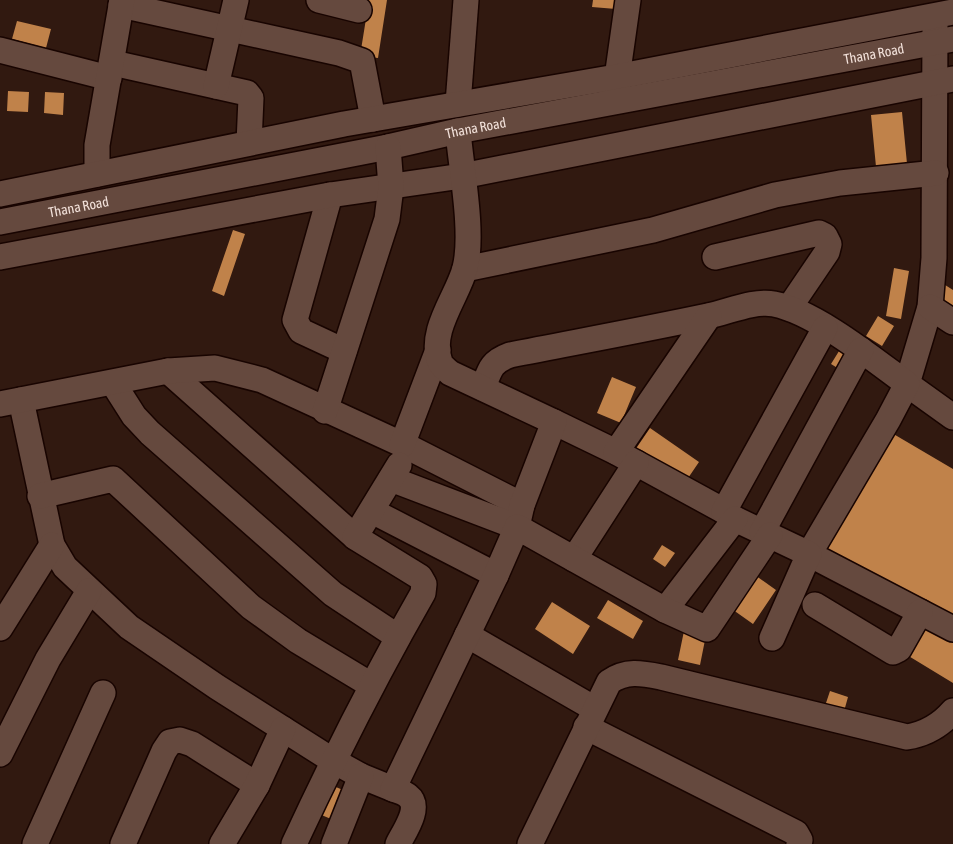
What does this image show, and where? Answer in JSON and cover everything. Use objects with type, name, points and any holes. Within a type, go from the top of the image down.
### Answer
[{"type":"street","points":[[216,86],[236,0]]},
{"type":"street","points":[[319,0],[359,10]]},
{"type":"street","points":[[458,104],[466,0]]},
{"type":"street","points":[[614,102],[628,0]]},
{"type":"street","points":[[97,174],[97,145],[122,2],[230,30],[339,52],[362,61],[373,119]]},
{"type":"street","points":[[772,638],[809,554],[888,420],[906,384],[930,307],[944,203],[936,174],[944,81],[944,14]]},
{"type":"street","name":"Thana Road","points":[[0,194],[373,119],[616,77],[944,14]]},
{"type":"street","name":"Thana Road","points":[[0,222],[388,147],[458,131],[944,41]]},
{"type":"street","points":[[0,50],[111,71],[216,86],[250,95],[248,143]]},
{"type":"street","points":[[0,257],[330,195],[462,176],[944,81]]},
{"type":"street","points":[[355,537],[391,479],[406,446],[438,350],[440,328],[465,269],[469,241],[458,131]]},
{"type":"street","points":[[325,411],[387,218],[391,187],[388,147]]},
{"type":"street","points":[[465,269],[654,230],[775,195],[840,183],[936,174]]},
{"type":"street","points":[[330,195],[295,320],[301,331],[344,351]]},
{"type":"street","points":[[715,257],[819,234],[825,236],[828,244],[827,252],[789,308]]},
{"type":"street","points":[[483,388],[489,370],[496,360],[510,355],[772,303],[789,308],[861,350],[953,417]]},
{"type":"street","points":[[930,307],[953,322]]},
{"type":"street","points":[[574,559],[626,458],[709,316]]},
{"type":"street","points":[[665,610],[729,515],[825,328]]},
{"type":"street","points":[[438,350],[440,363],[450,373],[626,458],[729,515],[809,554],[953,629]]},
{"type":"street","points":[[408,841],[414,803],[408,796],[361,776],[332,760],[129,627],[65,567],[52,545],[40,496],[10,402],[168,371],[215,368],[262,380],[325,411],[406,446],[519,516],[574,559],[665,610],[707,629],[766,533],[861,350]]},
{"type":"street","points":[[168,371],[355,537],[420,577],[424,584],[423,593],[371,685],[332,760],[294,844]]},
{"type":"street","points":[[113,383],[134,416],[150,433],[333,594],[398,637]]},
{"type":"street","points":[[393,789],[496,575],[554,422]]},
{"type":"street","points":[[40,496],[113,479],[251,607],[298,641],[371,685]]},
{"type":"street","points":[[391,479],[519,516]]},
{"type":"street","points":[[372,511],[496,575]]},
{"type":"street","points":[[0,628],[52,545]]},
{"type":"street","points":[[0,754],[48,659],[89,591]]},
{"type":"street","points":[[815,605],[893,652],[899,649],[920,612]]},
{"type":"street","points":[[467,635],[590,718],[796,833],[800,840],[799,844]]},
{"type":"street","points":[[530,844],[609,682],[621,674],[638,672],[907,737],[925,734],[946,719],[953,711]]},
{"type":"street","points":[[35,844],[103,693]]},
{"type":"street","points":[[222,844],[257,785],[284,729]]},
{"type":"street","points":[[123,844],[164,750],[170,742],[180,740],[192,744],[257,785]]},
{"type":"street","points":[[334,844],[361,776]]},
{"type":"building","points":[[369,0],[387,0],[378,58],[360,56]]},
{"type":"building","points":[[593,0],[617,0],[616,9],[592,7]]},
{"type":"building","points":[[17,21],[51,29],[46,48],[12,39]]},
{"type":"building","points":[[8,91],[29,92],[28,112],[7,111]]},
{"type":"building","points":[[45,92],[64,93],[63,115],[44,113]]},
{"type":"building","points":[[902,112],[908,174],[877,177],[871,115]]},
{"type":"building","points":[[233,230],[245,234],[224,296],[212,291]]},
{"type":"building","points":[[894,268],[909,271],[901,319],[886,316]]},
{"type":"building","points":[[942,283],[953,290],[953,307],[934,296]]},
{"type":"building","points":[[878,316],[894,326],[882,346],[866,336]]},
{"type":"building","points":[[844,343],[857,351],[844,372],[831,364]]},
{"type":"building","points":[[612,377],[636,387],[621,423],[597,413]]},
{"type":"building","points":[[650,428],[699,462],[684,484],[635,450]]},
{"type":"building","points":[[885,429],[953,469],[953,622],[819,544]]},
{"type":"building","points":[[662,545],[675,553],[665,567],[653,559]]},
{"type":"building","points":[[752,573],[776,590],[753,624],[729,607]]},
{"type":"building","points":[[608,600],[643,621],[633,639],[597,618]]},
{"type":"building","points":[[552,602],[590,626],[573,654],[535,629]]},
{"type":"building","points":[[923,616],[953,634],[953,683],[902,652]]},
{"type":"building","points":[[684,631],[706,635],[700,665],[678,660]]},
{"type":"building","points":[[830,691],[848,697],[843,715],[824,709]]},
{"type":"building","points":[[324,782],[343,790],[331,819],[312,811]]}]
